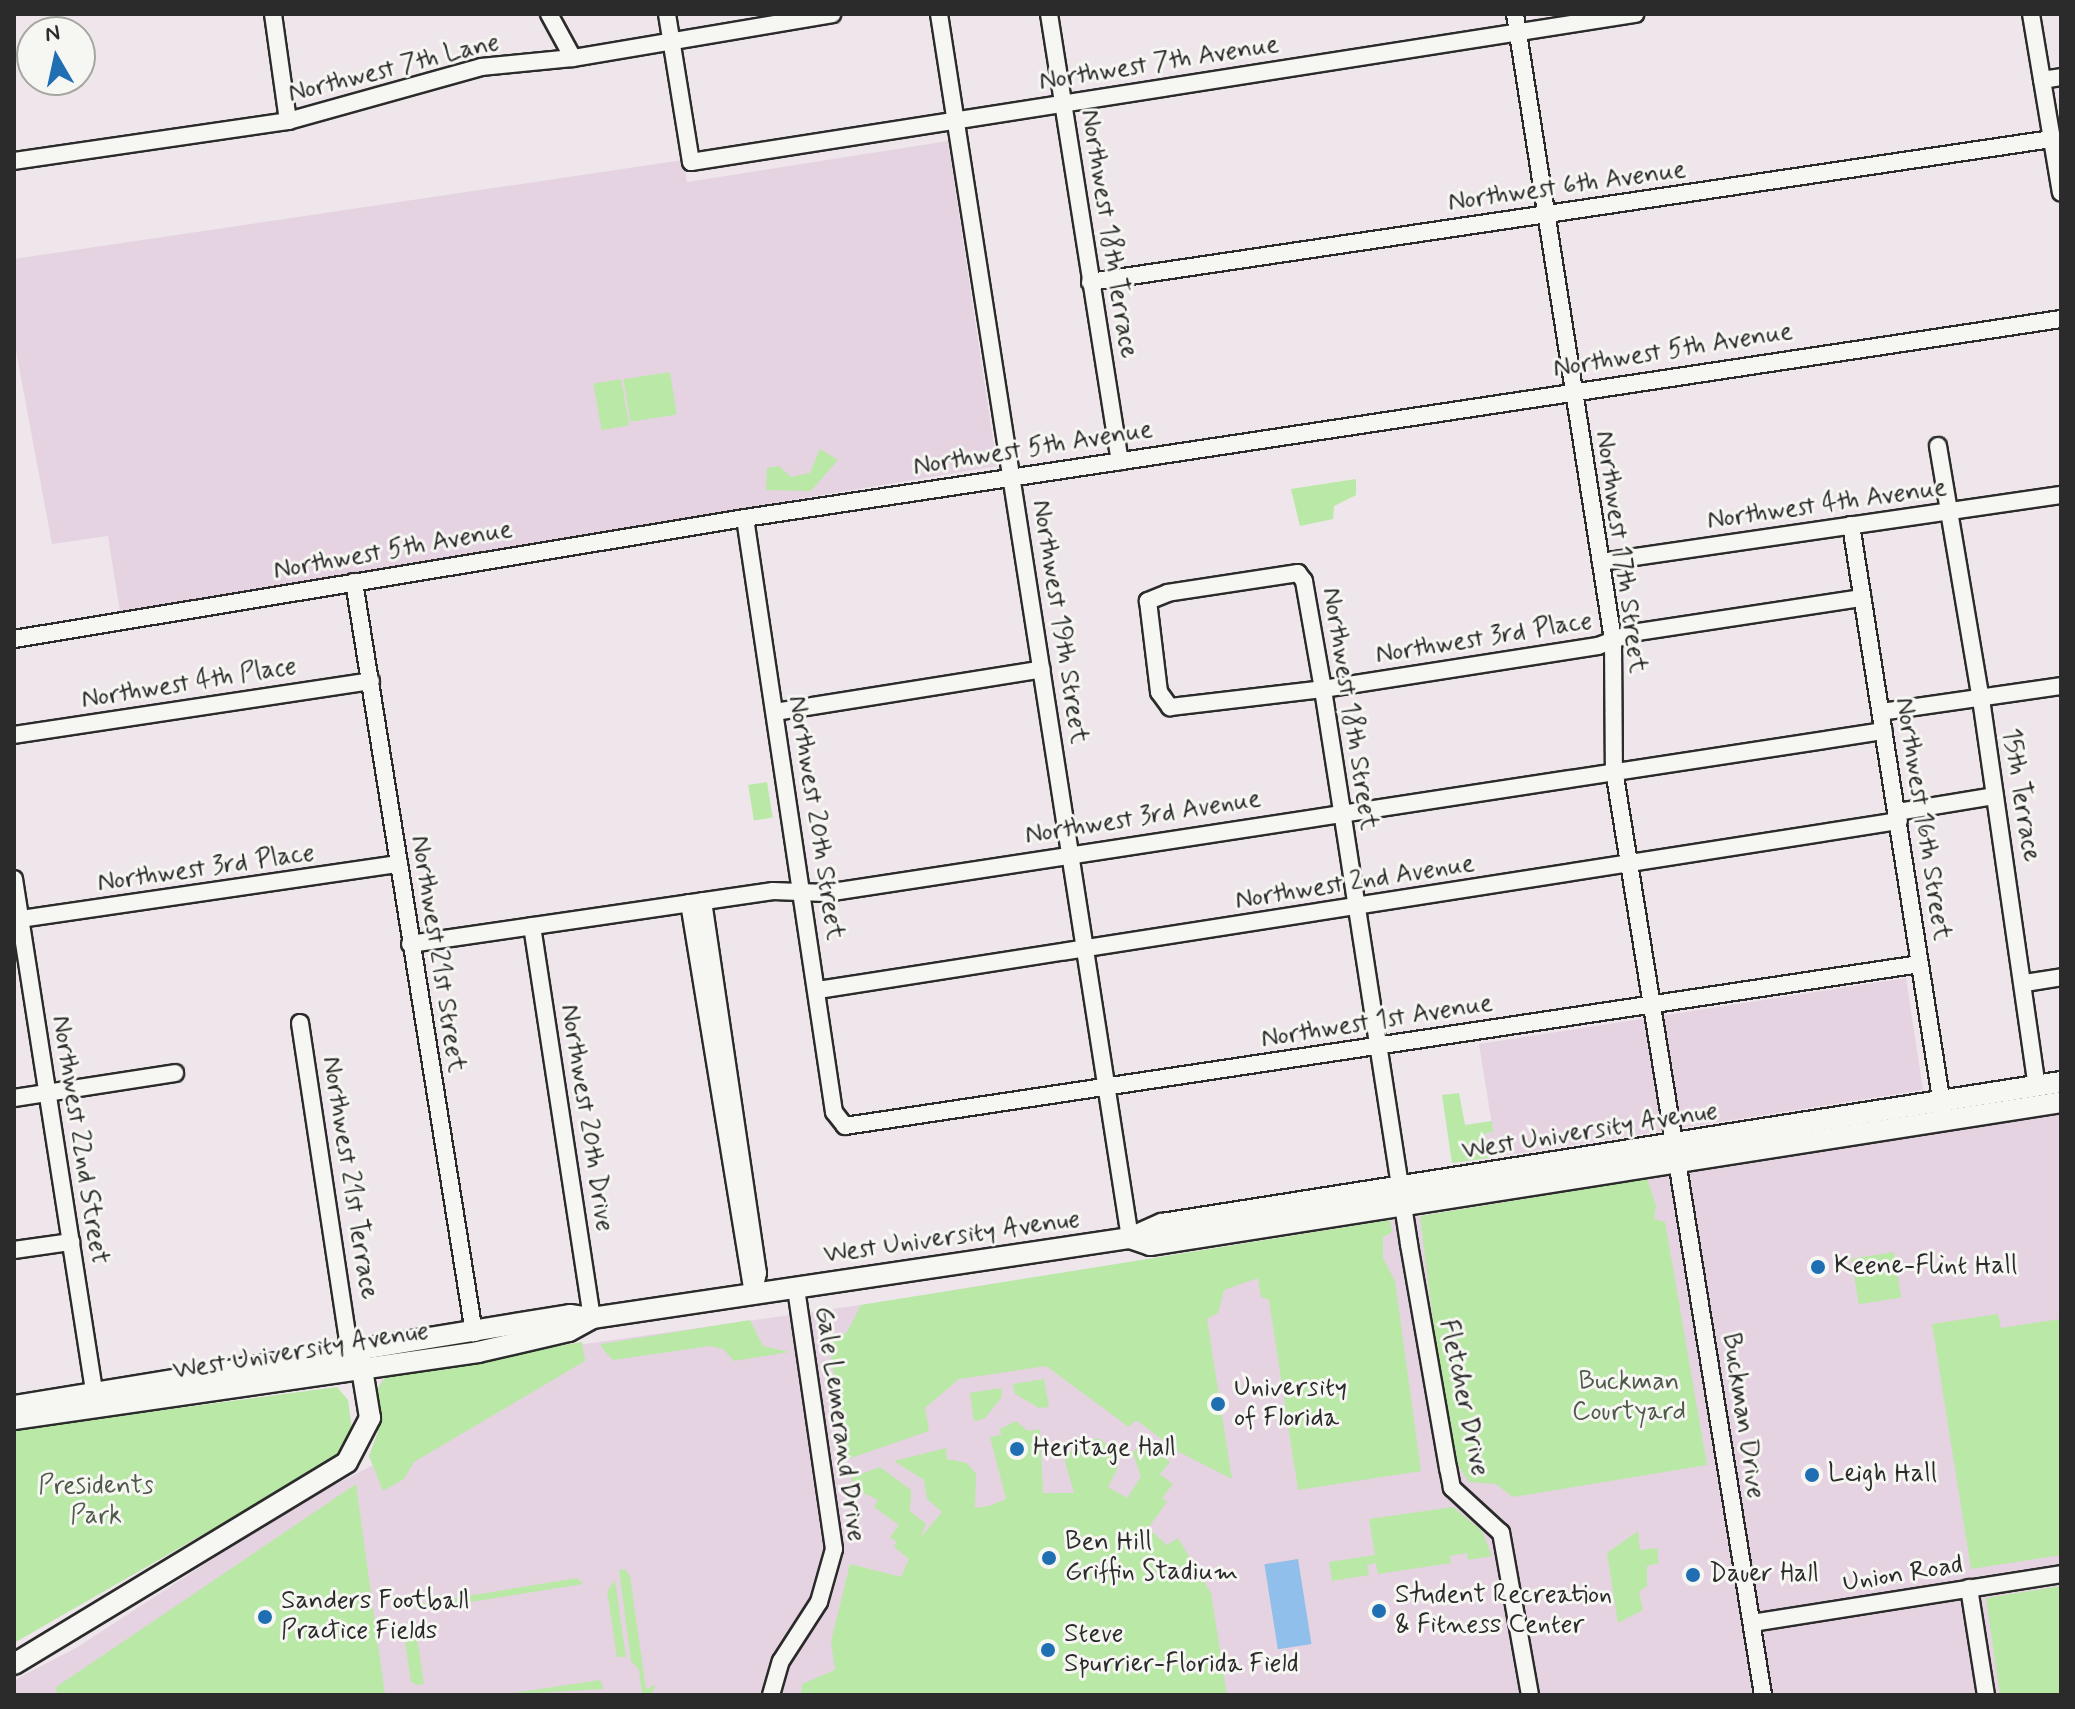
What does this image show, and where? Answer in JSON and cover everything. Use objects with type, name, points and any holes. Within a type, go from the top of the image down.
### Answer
[{"type":"main road","name":"West University Avenue","points":[[1943,1111],[2061,1082]]},
{"type":"main road","name":"West University Avenue","points":[[14,1419],[96,1400],[353,1358],[570,1315],[592,1318],[796,1288],[1130,1238],[1147,1226],[1401,1196],[1943,1111],[2061,1102]]},
{"type":"main road","name":"West University Avenue","points":[[353,1358],[478,1352],[569,1331],[592,1318]]},
{"type":"main road","points":[[14,1664],[342,1465],[360,1445],[363,1431],[353,1358]]},
{"type":"main road","name":"West University Avenue","points":[[14,1406],[96,1400]]},
{"type":"street","points":[[273,14],[288,121]]},
{"type":"street","points":[[549,14],[573,58]]},
{"type":"street","points":[[667,14],[671,43]]},
{"type":"street","name":"Northwest 7th Lane","points":[[14,161],[288,121],[481,67],[573,58],[832,14]]},
{"type":"street","name":"Northwest 19th Street","points":[[939,14],[1130,1238]]},
{"type":"street","name":"Northwest 18th Terrace","points":[[1049,14],[1120,461]]},
{"type":"street","name":"Northwest 17th Street","points":[[1515,14],[1613,640],[1614,770],[1674,1154]]},
{"type":"street","name":"Northwest 7th Avenue","points":[[671,43],[691,162],[1635,14]]},
{"type":"street","points":[[2031,14],[2061,193]]},
{"type":"street","points":[[2042,80],[2061,77]]},
{"type":"street","name":"Northwest 6th Avenue","points":[[1090,282],[2052,139]]},
{"type":"street","name":"Northwest 5th Avenue","points":[[14,639],[745,518],[2061,319]]},
{"type":"street","name":"15th Terrace","points":[[1938,446],[2025,983],[2037,1086]]},
{"type":"street","name":"Northwest 4th Avenue","points":[[1601,562],[2061,495]]},
{"type":"street","name":"Northwest 20th Street","points":[[745,518],[834,1112],[842,1124]]},
{"type":"street","name":"Northwest 16th Street","points":[[1851,525],[1943,1111]]},
{"type":"street","name":"Northwest 18th Street","points":[[1161,698],[1148,601],[1168,593],[1298,573],[1304,581],[1323,689],[1401,1196]]},
{"type":"street","name":"Northwest 21st Street","points":[[354,582],[474,1333]]},
{"type":"street","name":"Northwest 3rd Place","points":[[1161,698],[1170,707],[1323,689],[1613,640],[1632,633],[1862,598]]},
{"type":"street","points":[[775,712],[1042,669]]},
{"type":"street","name":"Northwest 4th Place","points":[[14,735],[371,681]]},
{"type":"street","points":[[1881,712],[2061,686]]},
{"type":"street","name":"Northwest 3rd Avenue","points":[[410,944],[696,902],[801,892],[826,893],[1342,811],[1884,731]]},
{"type":"street","name":"Northwest 2nd Avenue","points":[[818,990],[1629,865],[1995,796]]},
{"type":"street","name":"Northwest 3rd Place","points":[[16,921],[399,864]]},
{"type":"street","name":"Northwest 22nd Street","points":[[14,879],[16,921],[47,1092],[96,1400]]},
{"type":"street","points":[[696,902],[753,1294]]},
{"type":"street","name":"Northwest 20th Drive","points":[[532,926],[592,1318]]},
{"type":"street","name":"Northwest 1st Avenue","points":[[842,1124],[853,1128],[1920,964]]},
{"type":"street","points":[[2025,983],[2061,977]]},
{"type":"street","name":"Northwest 21st Terrace","points":[[300,1023],[353,1358]]},
{"type":"street","points":[[14,1098],[175,1073]]},
{"type":"street","name":"Buckman Drive","points":[[1674,1154],[1763,1695]]},
{"type":"street","name":"Fletcher Drive","points":[[1401,1196],[1452,1488],[1501,1533],[1530,1695]]},
{"type":"street","points":[[14,1250],[71,1242]]},
{"type":"street","name":"Gale Lemerand Drive","points":[[771,1695],[781,1661],[819,1602],[834,1549],[796,1288]]},
{"type":"street","name":"Union Road","points":[[1752,1623],[2061,1574]]},
{"type":"street","points":[[1969,1588],[1986,1695]]},
{"type":"shaded area","points":[[948,141],[997,466],[120,612],[108,536],[52,544],[14,340],[14,259],[683,160],[687,182]]},
{"type":"shaded area","points":[[1906,978],[1923,1090],[1489,1158],[1485,1133],[1493,1131],[1479,1044]]},
{"type":"shaded area","name":"University of Florida","points":[[2061,1114],[2061,1695],[14,1695],[14,1681],[76,1648],[294,1506],[373,1465],[369,1456],[378,1432],[377,1390],[381,1380],[414,1368],[861,1305]]},
{"type":"green space","points":[[670,372],[677,414],[630,422],[624,379]]},
{"type":"green space","points":[[621,379],[629,425],[602,430],[593,384]]},
{"type":"green space","points":[[820,449],[838,460],[811,491],[766,490],[767,468],[779,466],[791,477],[810,473]]},
{"type":"green space","points":[[1356,479],[1356,495],[1334,506],[1333,519],[1300,526],[1291,489]]},
{"type":"green space","points":[[767,782],[773,818],[754,821],[748,785]]},
{"type":"green space","points":[[1459,1093],[1465,1125],[1492,1121],[1493,1132],[1485,1133],[1489,1158],[1452,1163],[1442,1095]]},
{"type":"green space","name":"Buckman Courtyard","points":[[1647,1179],[1656,1205],[1654,1219],[1665,1222],[1707,1465],[1513,1497],[1496,1484],[1469,1482],[1456,1462],[1443,1401],[1420,1216]]},
{"type":"green space","points":[[1390,1220],[1392,1232],[1383,1237],[1383,1258],[1395,1281],[1421,1471],[1298,1490],[1269,1300],[1261,1297],[1258,1278],[1224,1290],[1218,1313],[1207,1319],[1232,1479],[1179,1452],[1136,1420],[1129,1427],[1046,1366],[959,1379],[925,1408],[929,1431],[848,1459],[829,1345],[847,1332],[861,1305]]},
{"type":"green space","points":[[1894,1252],[1901,1297],[1859,1304],[1852,1259]]},
{"type":"green space","points":[[1998,1314],[2001,1328],[2061,1319],[2061,1555],[1971,1569],[1932,1324]]},
{"type":"green space","points":[[750,1320],[763,1346],[789,1352],[734,1361],[723,1349],[710,1346],[613,1360],[601,1344]]},
{"type":"green space","points":[[582,1342],[585,1361],[414,1462],[404,1479],[383,1491],[369,1456],[378,1432],[375,1394],[387,1374]]},
{"type":"green space","points":[[1044,1379],[1049,1407],[1039,1408],[1015,1394],[1013,1384]]},
{"type":"green space","name":"Presidents Park","points":[[337,1387],[348,1400],[352,1430],[343,1454],[14,1643],[14,1430]]},
{"type":"green space","points":[[1001,1388],[1002,1397],[984,1419],[974,1421],[970,1393]]},
{"type":"green space","name":"Ben Hill Griffin Stadium","points":[[1016,1421],[1028,1431],[1040,1429],[1043,1493],[1074,1493],[1064,1458],[1083,1439],[1100,1439],[1114,1450],[1118,1468],[1108,1487],[1127,1498],[1141,1477],[1133,1453],[1143,1440],[1170,1462],[1160,1474],[1173,1484],[1162,1498],[1167,1502],[1148,1528],[1167,1545],[1178,1538],[1211,1593],[1227,1695],[801,1695],[802,1684],[835,1670],[831,1641],[850,1564],[901,1577],[909,1559],[894,1547],[897,1542],[890,1537],[899,1525],[874,1507],[878,1500],[853,1488],[851,1478],[880,1467],[911,1490],[910,1511],[926,1524],[920,1538],[942,1512],[927,1499],[924,1480],[894,1461],[946,1448],[947,1459],[967,1463],[976,1474],[975,1508],[989,1506],[1006,1499],[990,1437],[1001,1435],[1000,1429]]},
{"type":"green space","name":"Sanders Football Practice Fields","points":[[356,1484],[385,1695],[57,1695],[56,1687]]},
{"type":"green space","points":[[1453,1507],[1482,1531],[1492,1556],[1468,1560],[1467,1553],[1450,1556],[1451,1563],[1378,1574],[1376,1563],[1367,1565],[1369,1575],[1332,1581],[1329,1562],[1375,1555],[1369,1519]]},
{"type":"green space","points":[[1638,1531],[1640,1550],[1657,1548],[1659,1563],[1647,1566],[1647,1586],[1639,1592],[1643,1610],[1618,1623],[1607,1553]]},
{"type":"green space","points":[[625,1569],[630,1576],[646,1689],[656,1685],[652,1693],[642,1694],[639,1670],[631,1661],[619,1570]]},
{"type":"green space","points":[[577,1578],[583,1584],[421,1610],[412,1605]]},
{"type":"green space","points":[[615,1580],[626,1657],[617,1657],[607,1591]]},
{"type":"green space","points":[[2061,1586],[2061,1695],[2000,1695],[1986,1598]]},
{"type":"green space","points":[[416,1630],[424,1684],[417,1685],[411,1682],[404,1635]]},
{"type":"green space","points":[[600,1680],[604,1689],[500,1695]]},
{"type":"water","points":[[1298,1559],[1311,1644],[1278,1649],[1264,1564]]},
{"type":"place","name":"Keene-Flint Hall","points":[[1818,1267]]},
{"type":"place","name":"University of Florida","points":[[1218,1404]]},
{"type":"place","name":"Heritage Hall","points":[[1017,1449]]},
{"type":"place","name":"Leigh Hall","points":[[1812,1475]]},
{"type":"place","name":"Ben Hill Griffin Stadium","points":[[1049,1558]]},
{"type":"place","name":"Dauer Hall","points":[[1693,1575]]},
{"type":"place","name":"Student Recreation & Fitness Center","points":[[1379,1611]]},
{"type":"place","name":"Sanders Football Practice Fields","points":[[265,1617]]},
{"type":"place","name":"Steve Spurrier-Florida Field","points":[[1048,1650]]}]
